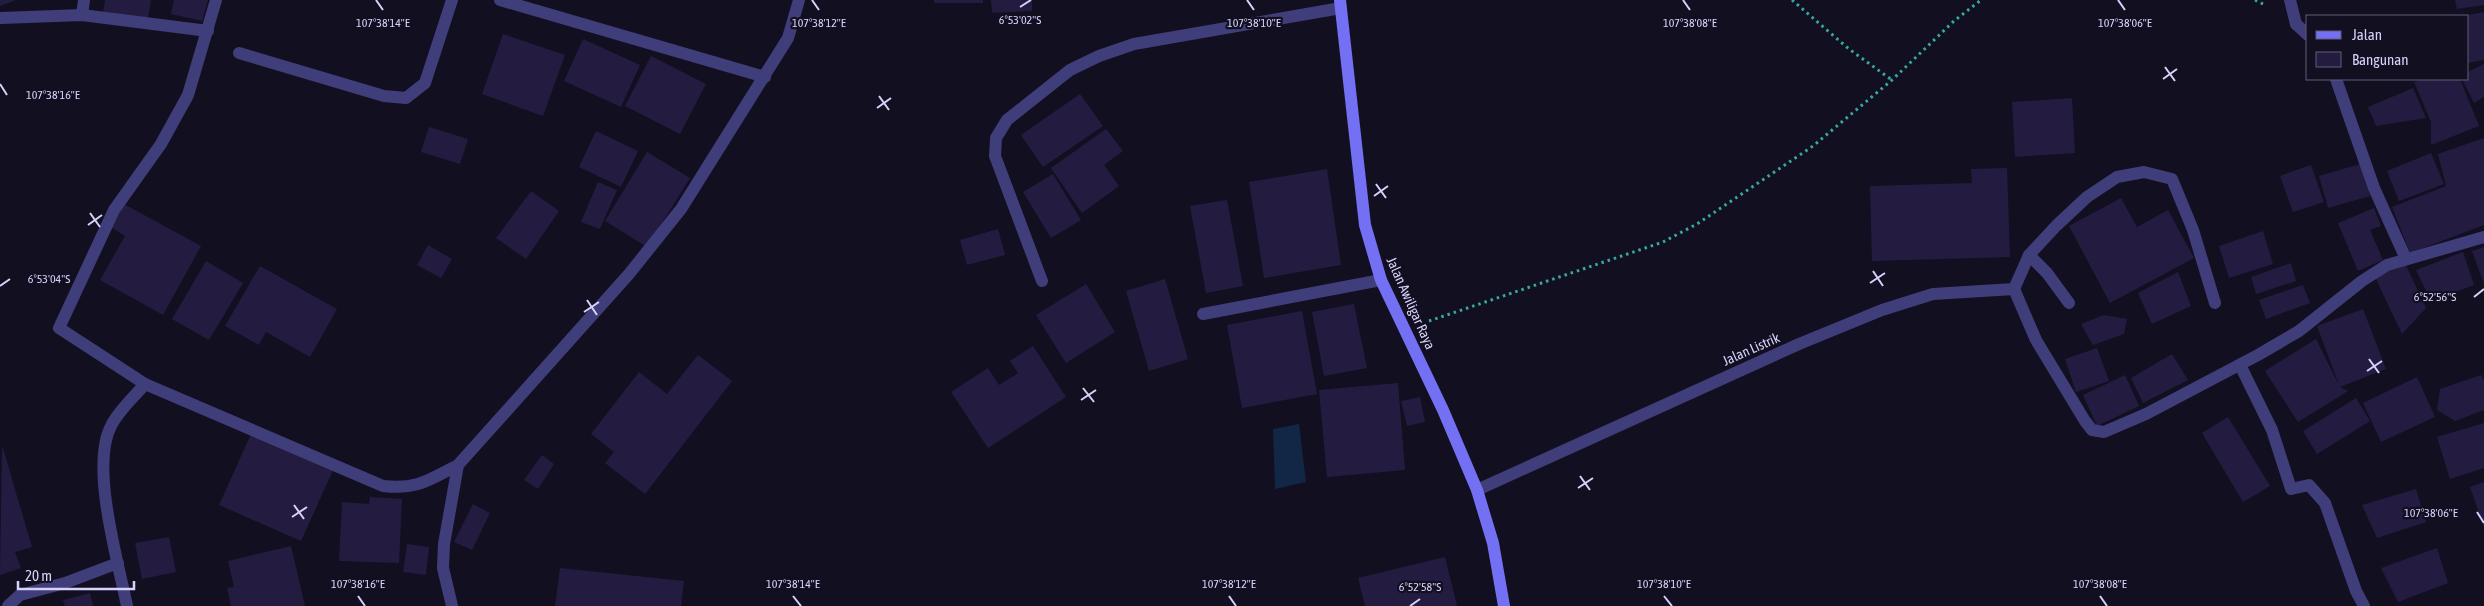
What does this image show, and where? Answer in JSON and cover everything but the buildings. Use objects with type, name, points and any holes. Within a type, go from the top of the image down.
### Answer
[{"type":"street","points":[[82,15],[84,0]]},
{"type":"street","points":[[216,0],[188,95],[161,144],[114,210],[59,328],[145,384],[383,486],[400,488],[418,486],[458,465],[629,274],[681,209],[764,77],[788,38],[799,0]]},
{"type":"street","points":[[239,53],[384,96],[406,98],[426,83],[452,0]]},
{"type":"street","points":[[500,0],[764,77]]},
{"type":"street","points":[[2290,0],[2296,24],[2306,33]]},
{"type":"street","points":[[1042,281],[995,156],[996,138],[1007,120],[1070,70],[1099,56],[1134,44],[1340,4]]},
{"type":"street","name":"Jalan Awiligar Raya","points":[[1340,4],[1365,225],[1381,280],[1443,410],[1477,490],[1493,543],[1504,606]]},
{"type":"street","points":[[0,19],[82,15],[208,31]]},
{"type":"street","points":[[2336,80],[2374,188],[2406,259]]},
{"type":"street","points":[[2215,303],[2193,230],[2172,179],[2144,172],[2117,177],[2087,198],[2029,254],[2014,289],[2036,340],[2084,421],[2092,430],[2104,432],[2146,414],[2240,365],[2299,331],[2387,265],[2484,237]]},
{"type":"street","points":[[2029,254],[2047,272],[2069,303]]},
{"type":"street","points":[[1203,314],[1381,280]]},
{"type":"street","name":"Jalan Listrik","points":[[1477,490],[1799,344],[1882,310],[1933,294],[2014,289]]},
{"type":"street","points":[[2240,365],[2272,430],[2291,489],[2308,485],[2325,503],[2356,591],[2364,606]]},
{"type":"street","points":[[127,606],[102,480],[103,449],[111,425],[145,384]]},
{"type":"street","points":[[452,606],[442,568],[444,544],[458,465]]},
{"type":"street","points":[[8,606],[20,595],[65,583],[118,563]]},
{"type":"path","points":[[1792,0],[1892,80]]},
{"type":"path","points":[[1404,329],[1663,242],[1697,224],[1813,146],[1892,80],[1954,21],[1981,0]]},
{"type":"water","points":[[1299,424],[1306,482],[1275,489],[1273,429]]}]
